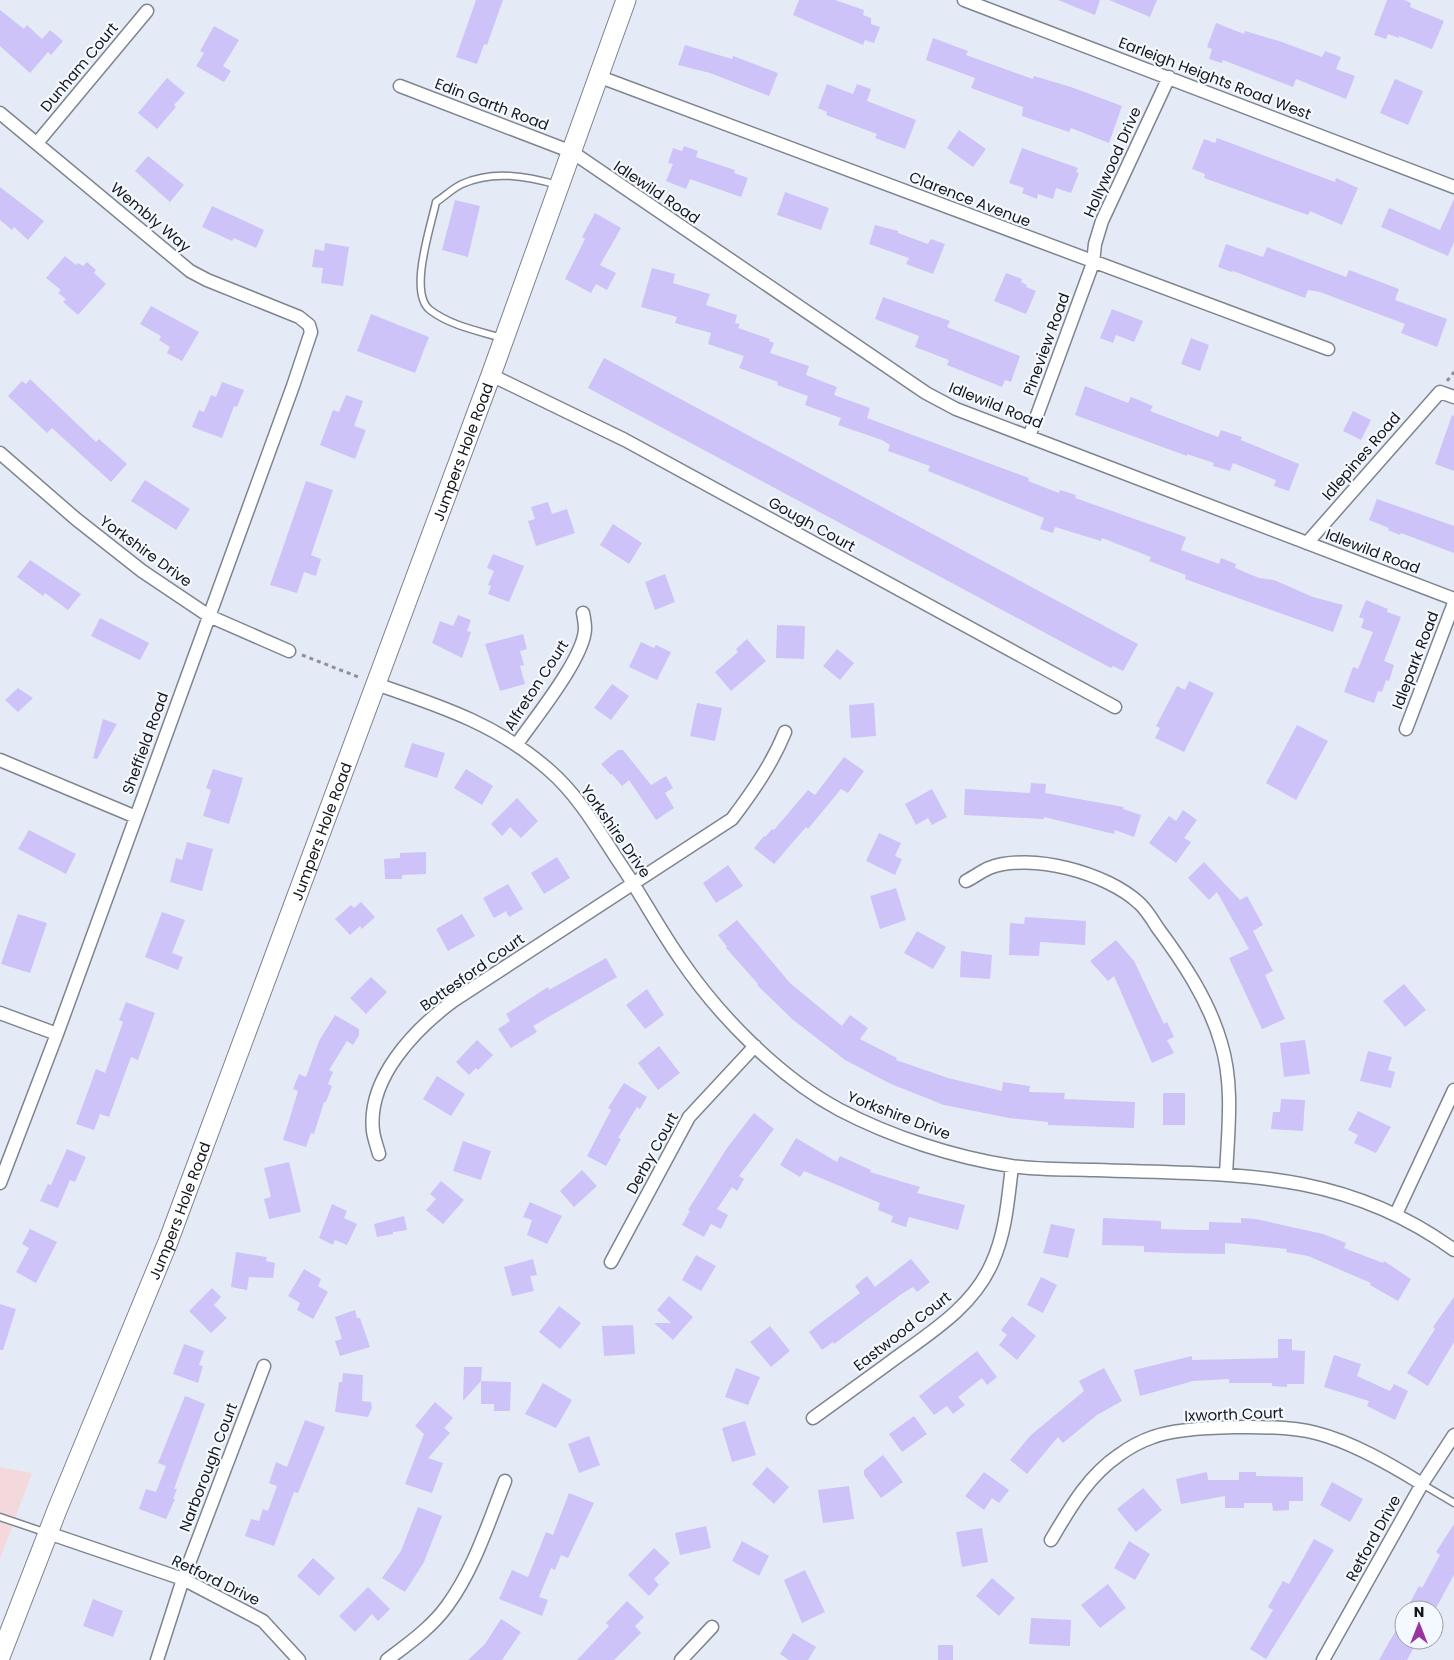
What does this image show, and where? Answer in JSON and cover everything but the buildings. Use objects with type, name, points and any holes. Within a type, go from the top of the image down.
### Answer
[{"type":"main road","name":"Jumpers Hole Road","points":[[0,1657],[48,1533],[168,1242],[491,374],[626,0]]},
{"type":"street","name":"Earleigh Heights Road West","points":[[964,0],[1454,186]]},
{"type":"street","name":"Dunham Court","points":[[37,143],[146,12]]},
{"type":"street","name":"Clarence Avenue","points":[[600,76],[1328,349]]},
{"type":"street","name":"Hollywood Drive","points":[[1093,262],[1095,244],[1102,221],[1168,77]]},
{"type":"street","name":"Edin Garth Road","points":[[400,86],[572,152]]},
{"type":"street","name":"Wembly Way","points":[[0,113],[190,271],[207,280],[299,317]]},
{"type":"street","name":"Idlewild Road","points":[[572,152],[926,393],[956,409],[1454,601]]},
{"type":"street","name":"Pineview Road","points":[[1029,436],[1093,262]]},
{"type":"street","name":"Sheffield Road","points":[[0,1183],[58,1034],[310,338],[309,325],[299,317]]},
{"type":"street","name":"Gough Court","points":[[491,374],[625,440],[1115,707]]},
{"type":"street","name":"Idlepines Road","points":[[1307,543],[1440,392],[1454,397]]},
{"type":"street","name":"Yorkshire Drive","points":[[0,453],[76,519],[142,571],[209,616],[289,651]]},
{"type":"street","name":"Idlepark Road","points":[[1406,729],[1454,601]]},
{"type":"street","name":"Alfreton Court","points":[[517,744],[571,664],[582,643],[585,629],[583,613]]},
{"type":"street","name":"Yorkshire Drive","points":[[376,684],[452,710],[486,725],[517,744],[550,771],[579,803],[634,884],[681,961],[714,1003],[755,1046],[808,1090],[838,1109],[871,1124],[942,1151],[1012,1166],[1276,1178],[1322,1187],[1357,1198],[1396,1214],[1436,1237],[1454,1250]]},
{"type":"street","name":"Bottesford Court","points":[[379,1154],[373,1130],[375,1102],[394,1062],[424,1025],[452,1002],[732,818],[752,793],[777,752],[786,732]]},
{"type":"street","points":[[0,760],[136,817]]},
{"type":"street","points":[[966,881],[989,868],[1006,864],[1072,868],[1116,886],[1140,903],[1182,961],[1213,1022],[1221,1043],[1227,1070],[1229,1097],[1226,1175]]},
{"type":"street","points":[[0,1013],[58,1034]]},
{"type":"street","name":"Derby Court","points":[[610,1262],[689,1117],[755,1046]]},
{"type":"street","points":[[1396,1214],[1454,1090]]},
{"type":"street","name":"Eastwood Court","points":[[813,1418],[938,1327],[968,1300],[982,1281],[1000,1241],[1007,1214],[1012,1166]]},
{"type":"street","name":"Narborough Court","points":[[157,1660],[183,1579],[264,1366]]},
{"type":"street","name":"Ixworth Court","points":[[1052,1540],[1076,1498],[1094,1476],[1118,1455],[1135,1445],[1154,1436],[1173,1432],[1199,1429],[1286,1428],[1316,1432],[1347,1444],[1422,1484]]},
{"type":"street","name":"Retford Drive","points":[[1323,1660],[1422,1484],[1454,1434]]},
{"type":"street","points":[[387,1660],[424,1632],[446,1607],[468,1573],[505,1481]]},
{"type":"street","name":"Retford Drive","points":[[48,1533],[183,1579],[262,1621],[299,1660]]},
{"type":"street","points":[[681,1660],[712,1627]]},
{"type":"lane","points":[[504,338],[456,324],[429,310],[420,290],[421,268],[436,202],[461,185],[489,176],[525,176],[559,186]]},
{"type":"lane","points":[[1422,1484],[1454,1503]]},
{"type":"lane","points":[[0,1517],[48,1533]]},
{"type":"path","points":[[289,651],[376,684]]},
{"type":"shaded area","points":[[0,1467],[32,1473],[0,1559]]}]
